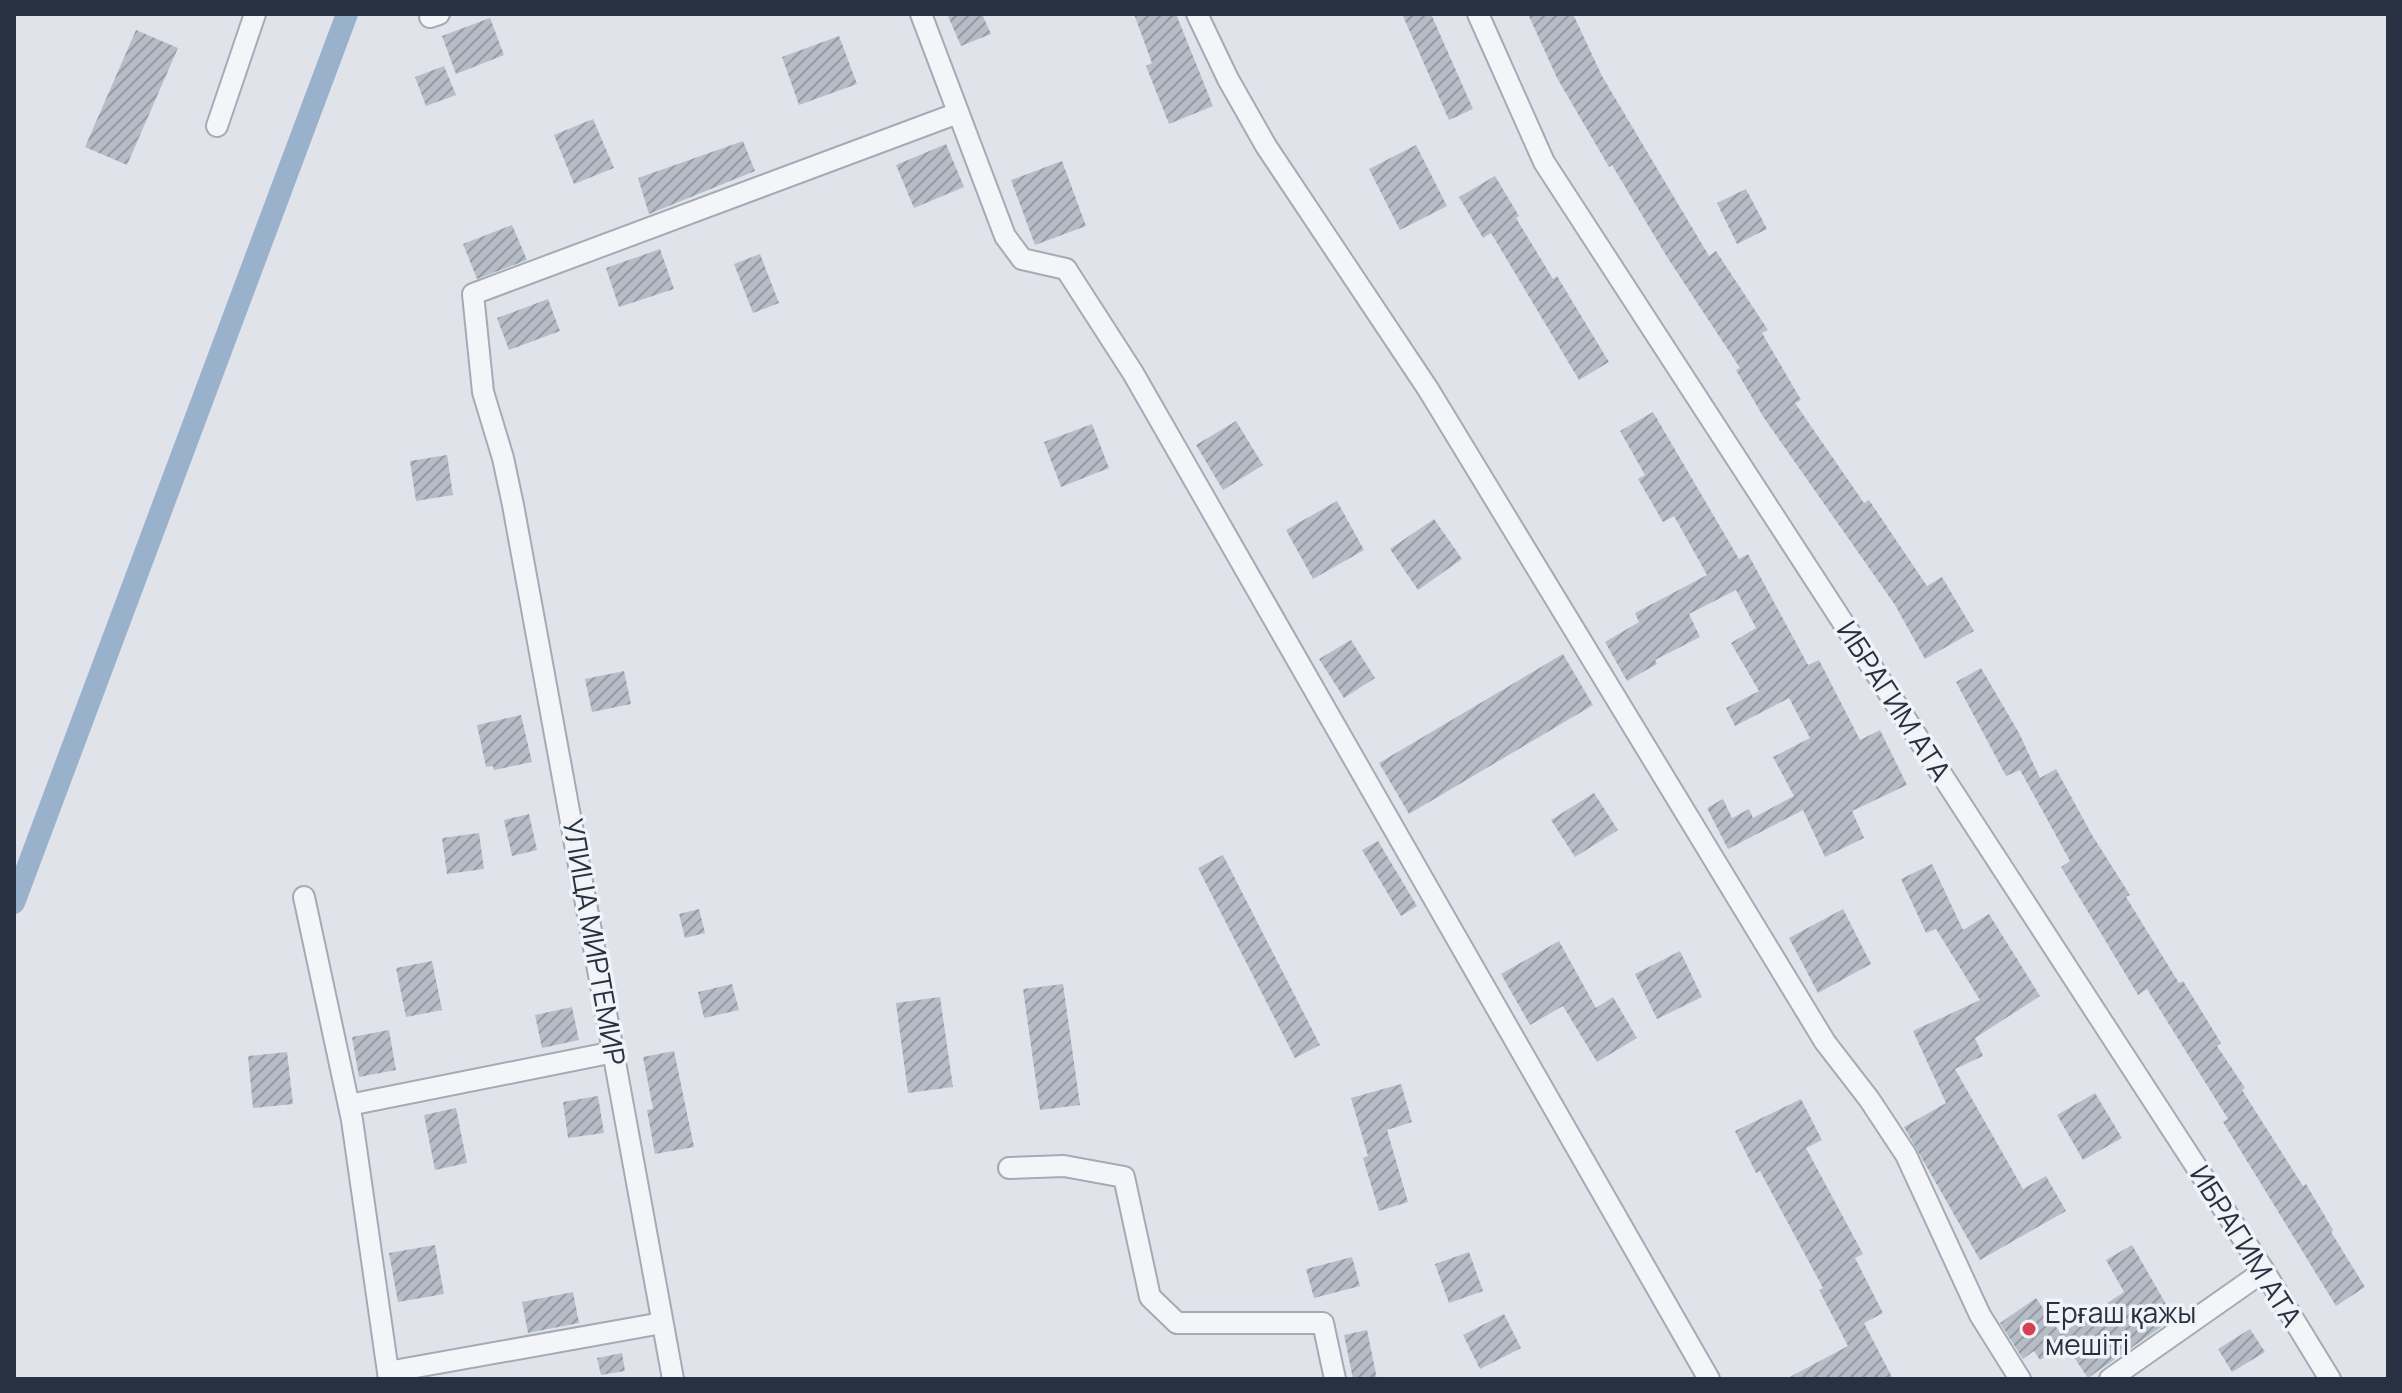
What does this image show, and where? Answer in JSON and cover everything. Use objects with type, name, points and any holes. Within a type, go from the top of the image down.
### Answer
[{"type":"street","points":[[217,126],[255,14]]},
{"type":"street","points":[[921,14],[1005,236],[1022,259],[1066,269],[1133,373],[1709,1379]]},
{"type":"street","points":[[1197,14],[1228,79],[1266,146],[1428,389],[1818,1031],[1906,1155],[1980,1315],[2020,1379]]},
{"type":"street","name":"ИБРАГИМ АТА","points":[[1478,14],[1544,162],[2264,1271],[2330,1379]]},
{"type":"street","name":"УЛИЦА МИРТЕМИР","points":[[673,1379],[513,505],[483,392],[473,294],[958,113]]},
{"type":"street","points":[[304,897],[349,1105],[388,1376],[662,1323]]},
{"type":"street","points":[[349,1105],[614,1052]]},
{"type":"street","points":[[1009,1168],[1064,1166],[1124,1177],[1150,1297],[1177,1323],[1323,1323],[1335,1379]]},
{"type":"street","points":[[2110,1379],[2264,1271]]},
{"type":"building","points":[[947,14],[982,14],[991,34],[961,46]]},
{"type":"building","points":[[1134,14],[1176,14],[1213,106],[1169,124],[1146,66],[1152,63]]},
{"type":"building","points":[[1402,14],[1431,14],[1473,109],[1449,120]]},
{"type":"building","points":[[1528,14],[1573,14],[1602,76],[1709,256],[1716,251],[1768,330],[1762,333],[1801,400],[1795,403],[1864,503],[1869,500],[1927,586],[1942,577],[1974,631],[1925,659],[1895,605],[1764,418],[1736,370],[1740,368],[1667,257],[1612,165],[1609,167],[1557,78]]},
{"type":"building","points":[[490,18],[504,55],[456,74],[442,36]]},
{"type":"building","points":[[136,30],[178,48],[127,165],[85,147]]},
{"type":"building","points":[[839,36],[857,84],[799,105],[782,57]]},
{"type":"building","points":[[444,66],[456,95],[426,106],[415,77]]},
{"type":"building","points":[[593,119],[614,168],[574,184],[554,135]]},
{"type":"building","points":[[743,141],[755,171],[649,214],[638,178]]},
{"type":"building","points":[[946,144],[964,187],[914,208],[896,165]]},
{"type":"building","points":[[1416,145],[1447,206],[1400,230],[1369,169]]},
{"type":"building","points":[[1062,161],[1086,226],[1035,245],[1011,180]]},
{"type":"building","points":[[1495,176],[1553,279],[1557,276],[1609,362],[1579,380],[1491,233],[1483,238],[1459,197]]},
{"type":"building","points":[[1746,189],[1767,229],[1737,244],[1717,203]]},
{"type":"building","points":[[512,225],[527,260],[477,279],[463,244]]},
{"type":"building","points":[[660,249],[674,289],[619,307],[606,268]]},
{"type":"building","points":[[760,254],[779,303],[753,313],[734,264]]},
{"type":"building","points":[[548,299],[560,331],[509,350],[497,318]]},
{"type":"building","points":[[1653,412],[1739,559],[1748,554],[1808,665],[1819,660],[1860,740],[1880,730],[1907,785],[1852,811],[1864,838],[1825,857],[1803,810],[1728,849],[1707,808],[1723,799],[1732,818],[1749,809],[1753,818],[1794,796],[1773,757],[1810,738],[1789,698],[1735,726],[1726,708],[1759,691],[1731,643],[1756,628],[1736,590],[1689,614],[1700,637],[1655,660],[1657,664],[1627,681],[1605,642],[1639,622],[1635,613],[1707,575],[1674,516],[1663,522],[1638,479],[1645,475],[1620,431]]},
{"type":"building","points":[[1236,421],[1263,465],[1223,490],[1196,445]]},
{"type":"building","points":[[1092,424],[1109,468],[1061,487],[1044,442]]},
{"type":"building","points":[[447,455],[453,495],[416,501],[410,461]]},
{"type":"building","points":[[1337,501],[1364,550],[1313,579],[1286,530]]},
{"type":"building","points":[[1434,519],[1462,559],[1418,590],[1390,549]]},
{"type":"building","points":[[1351,640],[1375,678],[1344,698],[1319,659]]},
{"type":"building","points":[[1563,654],[1593,705],[1409,814],[1379,763]]},
{"type":"building","points":[[1981,668],[2019,733],[2040,778],[2056,769],[2130,895],[2126,897],[2179,983],[2183,981],[2221,1043],[2217,1046],[2245,1088],[2242,1090],[2303,1186],[2306,1184],[2365,1287],[2336,1306],[2223,1122],[2228,1119],[2147,989],[2138,995],[2061,867],[2070,861],[2020,770],[2006,776],[1956,682]]},
{"type":"building","points":[[624,671],[631,704],[592,712],[585,679]]},
{"type":"building","points":[[521,715],[532,762],[494,770],[493,766],[486,767],[477,725]]},
{"type":"building","points":[[1594,793],[1618,830],[1575,857],[1551,820]]},
{"type":"building","points":[[529,814],[537,850],[512,856],[504,820]]},
{"type":"building","points":[[479,833],[484,869],[447,874],[442,838]]},
{"type":"building","points":[[1378,841],[1417,906],[1401,916],[1362,850]]},
{"type":"building","points":[[1223,855],[1320,1045],[1295,1058],[1198,868]]},
{"type":"building","points":[[1932,864],[1963,930],[1989,914],[2040,996],[1975,1038],[1983,1056],[1955,1069],[2023,1189],[2046,1176],[2066,1211],[1980,1260],[1904,1127],[1946,1103],[1913,1031],[1980,1000],[1936,929],[1926,933],[1901,879]]},
{"type":"building","points":[[699,909],[705,933],[685,938],[679,914]]},
{"type":"building","points":[[1843,909],[1871,964],[1818,993],[1789,938]]},
{"type":"building","points":[[1559,941],[1596,1008],[1613,997],[1637,1038],[1597,1062],[1563,1006],[1530,1025],[1501,974]]},
{"type":"building","points":[[1680,951],[1702,997],[1657,1019],[1635,974]]},
{"type":"building","points":[[432,961],[442,1010],[406,1017],[396,968]]},
{"type":"building","points":[[732,984],[739,1010],[704,1018],[698,992]]},
{"type":"building","points":[[1063,984],[1080,1105],[1040,1110],[1023,989]]},
{"type":"building","points":[[940,997],[953,1087],[908,1093],[896,1003]]},
{"type":"building","points":[[572,1007],[579,1040],[542,1048],[535,1015]]},
{"type":"building","points":[[389,1030],[396,1070],[359,1077],[352,1037]]},
{"type":"building","points":[[674,1051],[694,1147],[655,1154],[647,1110],[653,1109],[643,1057]]},
{"type":"building","points":[[287,1052],[293,1104],[253,1108],[248,1056]]},
{"type":"building","points":[[1401,1084],[1412,1122],[1387,1130],[1408,1202],[1379,1211],[1363,1158],[1368,1156],[1351,1098]]},
{"type":"building","points":[[2095,1093],[2122,1138],[2083,1160],[2057,1115]]},
{"type":"building","points":[[598,1096],[604,1133],[568,1138],[563,1102]]},
{"type":"building","points":[[1801,1099],[1822,1140],[1806,1148],[1863,1254],[1855,1258],[1883,1313],[1864,1323],[1893,1379],[1786,1379],[1848,1346],[1819,1290],[1823,1288],[1735,1131]]},
{"type":"building","points":[[456,1108],[467,1163],[435,1170],[424,1115]]},
{"type":"building","points":[[435,1245],[444,1294],[398,1302],[389,1253]]},
{"type":"building","points":[[2132,1245],[2174,1318],[2088,1378],[2065,1344],[2040,1360],[2034,1351],[2023,1359],[2000,1323],[2036,1298],[2061,1334],[2124,1292],[2106,1260]]},
{"type":"building","points":[[1469,1252],[1483,1291],[1449,1303],[1435,1264]]},
{"type":"building","points":[[1352,1257],[1360,1286],[1314,1298],[1306,1269]]},
{"type":"building","points":[[573,1292],[579,1323],[528,1333],[522,1302]]},
{"type":"building","points":[[1504,1314],[1521,1348],[1480,1369],[1463,1335]]},
{"type":"building","points":[[2250,1329],[2265,1352],[2232,1372],[2218,1349]]},
{"type":"building","points":[[1367,1330],[1377,1379],[1353,1379],[1344,1335]]},
{"type":"building","points":[[622,1353],[625,1371],[601,1375],[597,1358]]},
{"type":"waterway","points":[[14,903],[347,14]]},
{"type":"place","name":"Ерғаш қажы мешіті","points":[[2029,1329]]}]
